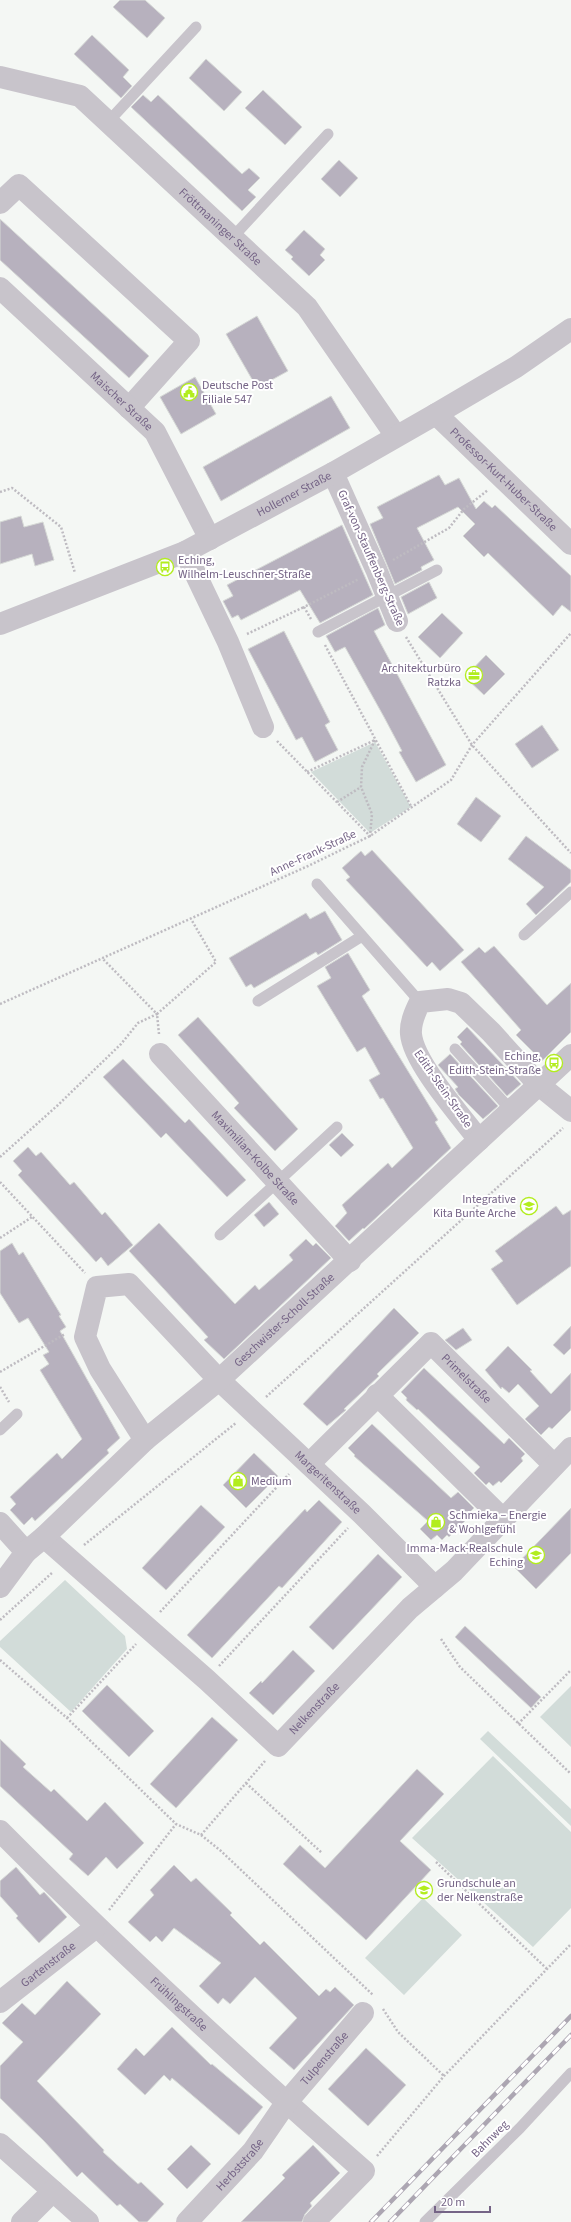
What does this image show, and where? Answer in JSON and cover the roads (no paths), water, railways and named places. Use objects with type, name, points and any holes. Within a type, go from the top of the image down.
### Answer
[{"type":"street","name":"Fröttmaninger Straße","points":[[0,77],[80,96],[307,307],[396,436]]},
{"type":"street","points":[[0,203],[19,185],[189,341],[130,408]]},
{"type":"street","name":"Maischer Straße","points":[[0,288],[155,432],[210,539]]},
{"type":"street","name":"Hollerner Straße","points":[[0,624],[184,552],[210,539],[333,473],[436,414],[516,367],[571,329]]},
{"type":"street","name":"Professor-Kurt-Huber-Straße","points":[[436,414],[571,544]]},
{"type":"street","name":"Graf-von-Stauffenberg-Straße","points":[[333,473],[397,621]]},
{"type":"street","points":[[184,552],[228,642],[263,727]]},
{"type":"street","points":[[420,1002],[448,999],[461,1003],[491,1032],[568,1118]]},
{"type":"street","name":"Edith-Stein-Straße","points":[[420,1002],[413,1017],[411,1033],[418,1058],[480,1140]]},
{"type":"street","name":"Maximilian-Kolbe Straße","points":[[160,1054],[350,1261]]},
{"type":"street","name":"Geschwister-Scholl-Straße","points":[[0,1587],[26,1552],[44,1537],[145,1440],[219,1380],[350,1261],[571,1055]]},
{"type":"street","name":"Margeritenstraße","points":[[145,1440],[100,1369],[85,1337],[97,1287],[129,1284],[219,1380],[362,1514],[435,1587]]},
{"type":"street","name":"Primelstraße","points":[[306,1462],[431,1344],[554,1465]]},
{"type":"street","points":[[377,1395],[503,1519]]},
{"type":"street","name":"Nelkenstraße","points":[[44,1537],[207,1680],[278,1746],[410,1608],[454,1571],[571,1448]]},
{"type":"street","points":[[0,1523],[26,1552]]},
{"type":"street","name":"Frühlingstraße","points":[[0,1830],[96,1927],[286,2103],[364,2171],[314,2222]]},
{"type":"street","name":"Gartenstraße","points":[[0,2002],[96,1927]]},
{"type":"street","name":"Tulpenstraße","points":[[286,2103],[373,2005]]},
{"type":"street","name":"Herbststraße","points":[[187,2222],[253,2151],[286,2103]]},
{"type":"street","points":[[0,2144],[88,2222]]},
{"type":"street","points":[[22,2222],[53,2191]]},
{"type":"lane","points":[[108,122],[196,27]]},
{"type":"lane","points":[[232,238],[328,134]]},
{"type":"lane","points":[[318,632],[437,570]]},
{"type":"lane","points":[[317,884],[420,1002]]},
{"type":"lane","points":[[524,935],[571,892]]},
{"type":"lane","points":[[258,1001],[362,936]]},
{"type":"lane","points":[[455,1049],[511,1110]]},
{"type":"lane","points":[[220,1235],[337,1127]]},
{"type":"lane","points":[[0,1430],[17,1414]]},
{"type":"lane","name":"Bahnweg","points":[[425,2222],[520,2128],[571,2073]]},
{"type":"railway","points":[[371,2222],[571,2016]]},
{"type":"railway","points":[[390,2222],[571,2035]]},
{"type":"place","name":"Deutsche Post Filiale 547","points":[[189,392]]},
{"type":"place","name":"Eching, Wilhelm-Leuschner-Straße","points":[[165,567]]},
{"type":"place","name":"Architekturbüro Ratzka","points":[[474,675]]},
{"type":"place","name":"Eching, Edith-Stein-Straße","points":[[554,1063]]},
{"type":"place","name":"Integrative Kita Bunte Arche","points":[[529,1206]]},
{"type":"place","name":"Medium","points":[[238,1481]]},
{"type":"place","name":"Schmieka – Energie & Wohlgefühl","points":[[436,1522]]},
{"type":"place","name":"Imma-Mack-Realschule Eching","points":[[536,1555]]},
{"type":"place","name":"Grundschule an der Nelkenstraße","points":[[424,1890]]}]
